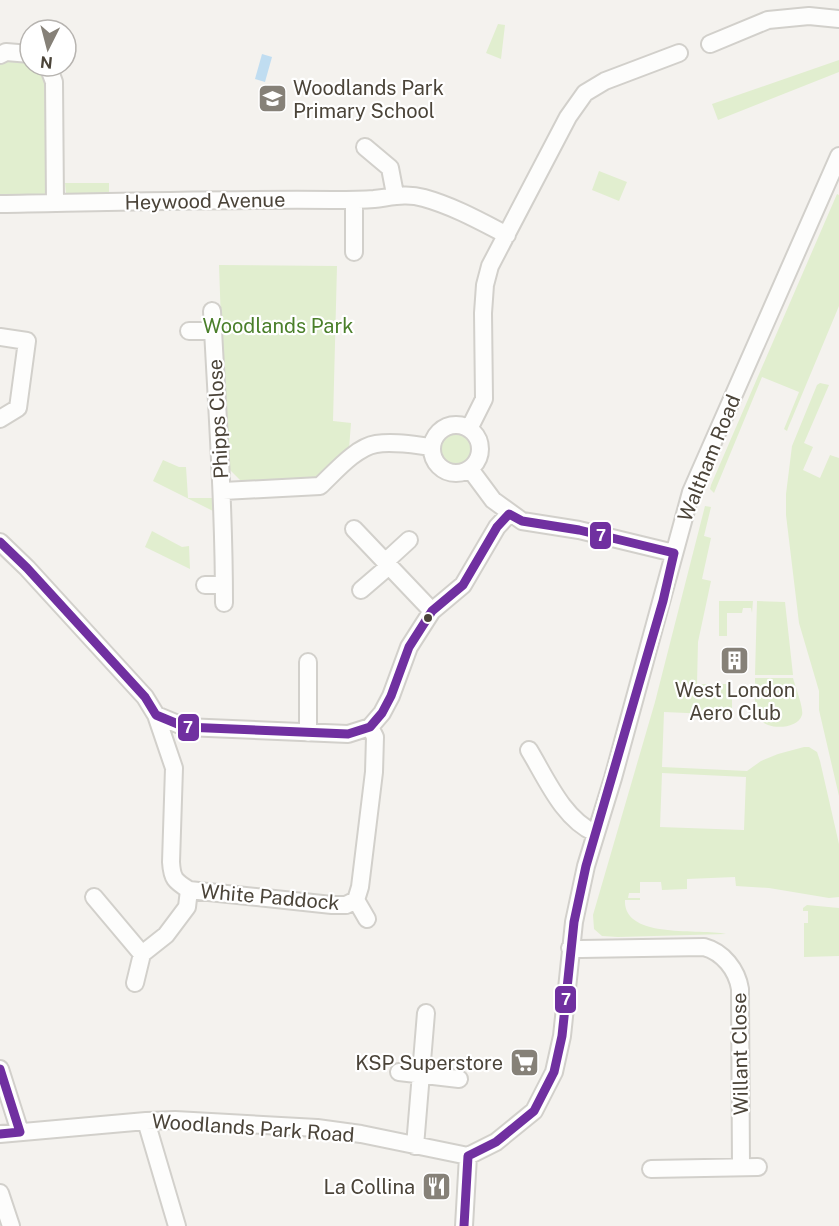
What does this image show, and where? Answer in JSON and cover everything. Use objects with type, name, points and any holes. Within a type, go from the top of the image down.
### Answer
[{"type":"street","points":[[710,44],[768,20],[808,16],[839,19]]},
{"type":"street","points":[[0,55],[6,52],[18,53]]},
{"type":"street","points":[[469,429],[484,399],[483,313],[485,285],[490,266],[568,117],[585,93],[606,81],[679,53]]},
{"type":"street","points":[[52,78],[55,203]]},
{"type":"street","points":[[365,147],[390,168],[395,194]]},
{"type":"street","name":"Waltham Road","points":[[468,1156],[496,1142],[534,1112],[554,1072],[562,1036],[570,948],[586,866],[663,601],[691,492],[839,156]]},
{"type":"street","name":"Heywood Avenue","points":[[0,204],[232,199],[354,200],[395,194],[422,197],[461,211],[507,235]]},
{"type":"street","points":[[354,200],[354,252]]},
{"type":"street","name":"Phipps Close","points":[[212,311],[219,463],[223,491],[224,603]]},
{"type":"street","points":[[189,331],[213,331]]},
{"type":"street","points":[[0,337],[27,341],[18,408],[0,419]]},
{"type":"street","points":[[462,426],[475,434],[481,448],[476,463],[470,469],[455,473],[441,467],[433,454],[432,447],[439,432],[446,427],[462,426]]},
{"type":"street","name":"Phipps Close","points":[[223,491],[320,486],[351,457],[374,444],[403,443],[432,447]]},
{"type":"street","points":[[470,469],[493,500],[509,514],[522,521],[579,530],[674,553]]},
{"type":"street","points":[[156,715],[185,727],[348,734],[370,727],[382,713],[391,696],[409,647],[432,611],[463,585],[497,526],[509,514]]},
{"type":"street","points":[[354,529],[432,611]]},
{"type":"street","points":[[361,590],[409,540]]},
{"type":"street","name":"White Paddock","points":[[0,542],[27,568],[145,697],[156,715],[174,768],[172,873],[176,882],[189,890],[332,905],[346,905],[356,900],[360,887],[374,772],[375,737],[370,727]]},
{"type":"street","points":[[205,585],[224,585]]},
{"type":"street","points":[[308,662],[308,733]]},
{"type":"street","points":[[168,747],[185,727]]},
{"type":"street","points":[[529,750],[564,808],[588,830],[595,833]]},
{"type":"street","points":[[135,983],[142,954],[166,934],[187,907],[189,890]]},
{"type":"street","points":[[94,897],[142,954]]},
{"type":"street","name":"White Paddock","points":[[356,900],[367,919]]},
{"type":"street","name":"Willant Close","points":[[570,948],[704,948],[716,952],[728,963],[737,976],[740,989],[741,1167]]},
{"type":"street","points":[[415,1146],[426,1013]]},
{"type":"street","points":[[0,1069],[20,1132]]},
{"type":"street","points":[[399,1072],[459,1079]]},
{"type":"street","points":[[146,1120],[177,1226]]},
{"type":"street","name":"Woodlands Park Road","points":[[0,1134],[146,1120],[175,1120],[318,1128],[468,1156]]},
{"type":"street","points":[[464,1226],[468,1156]]},
{"type":"street","points":[[651,1169],[758,1167]]},
{"type":"street","points":[[0,1193],[11,1226]]},
{"type":"green space","points":[[498,24],[505,25],[501,59],[486,53]]},
{"type":"green space","points":[[8,60],[18,61],[18,78],[47,79],[46,197],[0,197],[0,65]]},
{"type":"green space","points":[[839,60],[839,72],[718,120],[712,104]]},
{"type":"green space","points":[[599,171],[627,182],[619,201],[592,190]]},
{"type":"green space","points":[[65,183],[109,183],[109,194],[66,194]]},
{"type":"green space","points":[[837,194],[839,195],[839,306],[787,431],[784,429],[799,392],[762,377],[714,493],[710,489],[711,485]]},
{"type":"green space","name":"Woodlands Park","points":[[219,265],[337,266],[333,421],[351,423],[349,449],[318,478],[242,482],[226,466]]},
{"type":"green space","points":[[820,383],[829,385],[804,443],[813,447],[803,470],[820,478],[830,455],[839,458],[839,796],[819,710],[819,691],[799,623],[786,515],[786,494],[792,446],[817,385]]},
{"type":"green space","points":[[457,431],[470,436],[475,449],[470,462],[457,467],[444,462],[439,449],[444,436]]},
{"type":"green space","points":[[163,460],[179,467],[186,467],[188,498],[213,498],[213,511],[153,481]]},
{"type":"green space","points":[[705,506],[711,507],[704,536],[711,538],[702,579],[711,581],[698,642],[697,684],[732,684],[732,715],[664,712],[662,767],[747,771],[761,761],[778,754],[804,747],[817,752],[839,844],[839,897],[829,898],[769,888],[736,886],[735,877],[687,879],[687,889],[662,890],[661,882],[640,882],[640,893],[629,893],[628,898],[640,898],[640,900],[625,900],[628,913],[636,921],[649,927],[665,930],[726,934],[618,937],[602,936],[594,929],[593,915],[655,702]],"holes":[[[662,773],[746,777],[744,830],[660,827]]]},
{"type":"green space","points":[[152,531],[182,547],[189,546],[190,569],[145,547]]},
{"type":"green space","points":[[719,601],[753,601],[752,613],[751,608],[743,608],[742,613],[727,613],[727,636],[719,636]]},
{"type":"green space","points":[[757,601],[785,602],[793,675],[755,675]]},
{"type":"green space","points":[[755,678],[793,678],[802,707],[800,719],[783,727],[762,722],[755,712]]},
{"type":"green space","points":[[807,905],[839,908],[839,956],[804,957],[804,923],[808,923],[808,911],[803,911],[803,908]]},
{"type":"water","points":[[262,54],[272,57],[265,82],[255,79]]},
{"type":"transit line","name":"7","points":[[0,542],[27,568],[145,697],[156,715],[185,727],[348,734],[370,727],[382,713],[391,696],[409,647],[432,611],[463,585],[497,527],[509,514],[522,521],[579,530],[674,553],[663,601],[586,866],[574,922],[562,1036],[554,1072],[534,1111],[496,1142],[468,1156],[464,1226]]},
{"type":"transit line","name":"7","points":[[0,1069],[20,1132],[0,1134]]},
{"type":"place","name":"Woodlands Park Primary School","points":[[272,99]]},
{"type":"place","name":"West London Aero Club","points":[[735,660]]},
{"type":"place","name":"KSP Superstore","points":[[524,1063]]},
{"type":"place","name":"La Collina","points":[[436,1187]]}]
